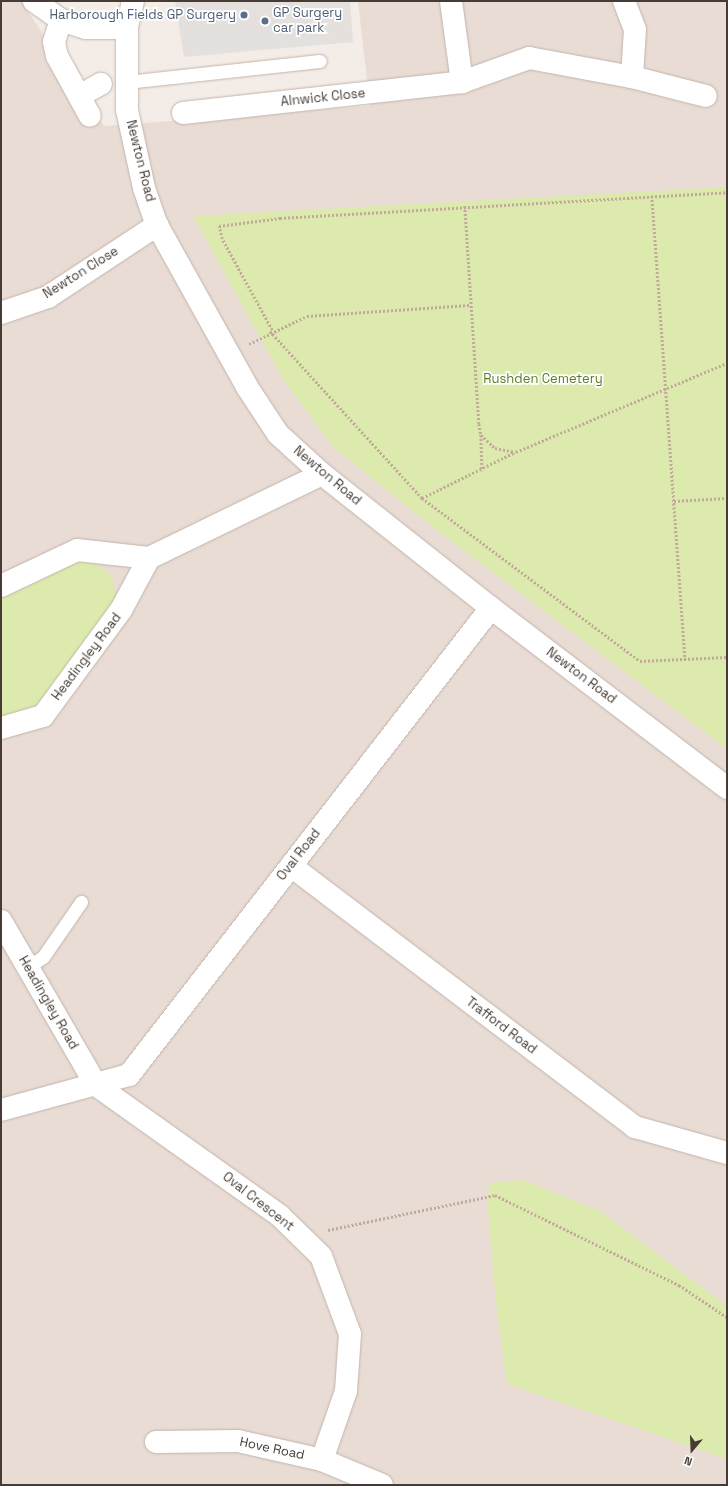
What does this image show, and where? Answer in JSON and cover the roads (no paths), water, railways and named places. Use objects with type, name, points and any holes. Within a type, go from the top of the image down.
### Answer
[{"type":"street","points":[[34,1],[61,20],[86,28],[127,28]]},
{"type":"street","name":"Newton Road","points":[[133,1],[127,28],[126,82],[134,149],[157,225],[230,356],[278,434],[322,474],[491,608],[727,788]]},
{"type":"street","points":[[451,1],[462,82]]},
{"type":"street","points":[[624,1],[635,29],[632,77]]},
{"type":"street","points":[[61,20],[55,48],[78,96],[90,116]]},
{"type":"street","name":"Alnwick Close","points":[[184,113],[462,82],[528,58],[632,77],[706,96]]},
{"type":"street","points":[[78,96],[101,84]]},
{"type":"street","name":"Newton Close","points":[[1,313],[48,297],[157,225]]},
{"type":"street","points":[[1,586],[77,550],[149,558],[322,474]]},
{"type":"street","name":"Headingley Road","points":[[1,728],[43,716],[121,610],[149,558]]},
{"type":"street","name":"Oval Road","points":[[1,1110],[129,1076],[491,608]]},
{"type":"street","name":"Trafford Road","points":[[291,866],[635,1127],[727,1153]]},
{"type":"street","name":"Headingley Road","points":[[1,922],[96,1085]]},
{"type":"street","name":"Oval Crescent","points":[[96,1085],[280,1216],[321,1256],[350,1334],[346,1391],[322,1460]]},
{"type":"street","name":"Hove Road","points":[[156,1442],[238,1441],[322,1460],[382,1485]]},
{"type":"lane","points":[[126,82],[320,61]]},
{"type":"lane","points":[[28,967],[43,957],[81,902]]},
{"type":"place","name":"Harborough Fields GP Surgery","points":[[244,15]]},
{"type":"place","name":"GP Surgery car park","points":[[265,21]]},
{"type":"park label","name":"Rushden Cemetery","points":[[543,379]]}]
